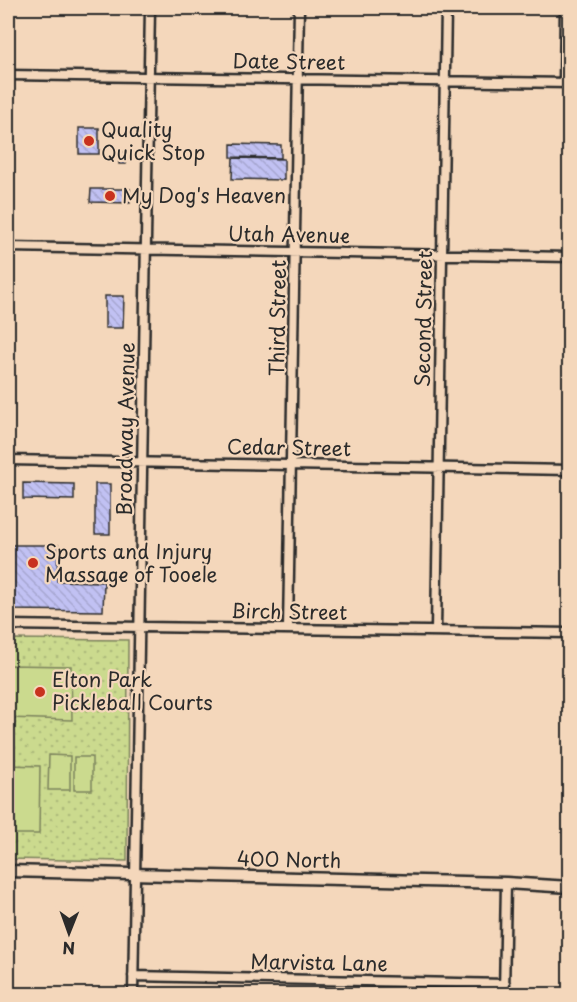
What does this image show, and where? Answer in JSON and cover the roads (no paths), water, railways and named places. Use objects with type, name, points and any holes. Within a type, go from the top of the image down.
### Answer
[{"type":"street","name":"Broadway Avenue","points":[[133,994],[150,8]]},
{"type":"street","name":"Third Street","points":[[288,628],[299,8]]},
{"type":"street","name":"Second Street","points":[[436,630],[446,8]]},
{"type":"street","points":[[565,8],[567,83]]},
{"type":"street","name":"Date Street","points":[[8,75],[567,83]]},
{"type":"street","name":"Utah Avenue","points":[[8,247],[570,257]]},
{"type":"street","name":"Cedar Street","points":[[8,460],[570,470]]},
{"type":"street","name":"Birch Street","points":[[8,625],[570,633]]},
{"type":"street","name":"400 North","points":[[8,871],[570,886]]},
{"type":"street","points":[[504,994],[506,883]]},
{"type":"street","name":"Marvista Lane","points":[[134,976],[505,984]]},
{"type":"place","name":"Quality Quick Stop","points":[[89,141]]},
{"type":"place","name":"My Dog's Heaven","points":[[110,196]]},
{"type":"place","name":"Sports and Injury Massage of Tooele","points":[[33,563]]},
{"type":"place","name":"Elton Park Pickleball Courts","points":[[40,692]]}]
